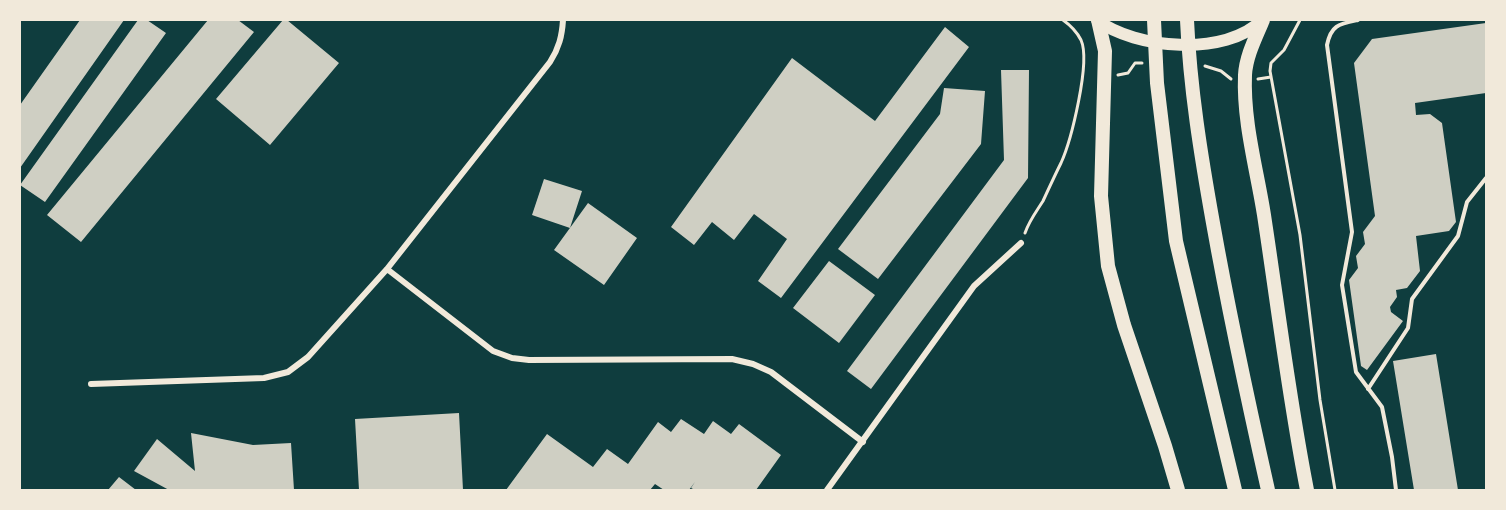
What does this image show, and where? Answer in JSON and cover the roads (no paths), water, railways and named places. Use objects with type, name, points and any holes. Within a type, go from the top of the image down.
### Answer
[{"type":"highway","points":[[1097,20],[1105,51],[1101,196],[1108,266],[1124,325],[1166,446],[1178,490]]},
{"type":"highway","points":[[1154,20],[1161,124],[1176,241],[1235,490]]},
{"type":"highway","points":[[1187,20],[1188,53],[1205,179],[1234,338],[1268,490]]},
{"type":"highway","points":[[1263,20],[1246,61],[1247,111],[1296,434],[1307,490]]},
{"type":"main road","points":[[1097,20],[1113,31],[1131,37],[1188,44],[1232,39],[1248,32],[1263,20]]},
{"type":"street","points":[[91,384],[264,378],[288,372],[308,357],[387,269],[550,62],[558,50],[563,20]]},
{"type":"street","points":[[827,490],[974,286],[1021,243]]},
{"type":"street","points":[[387,269],[494,351],[529,360],[732,359],[753,364],[771,372],[863,442]]},
{"type":"lane","points":[[1358,20],[1339,24],[1329,33],[1327,45],[1352,232],[1342,285],[1356,372],[1382,407],[1396,490]]},
{"type":"lane","points":[[1368,389],[1408,328],[1412,299],[1458,236],[1467,202],[1486,178]]}]
